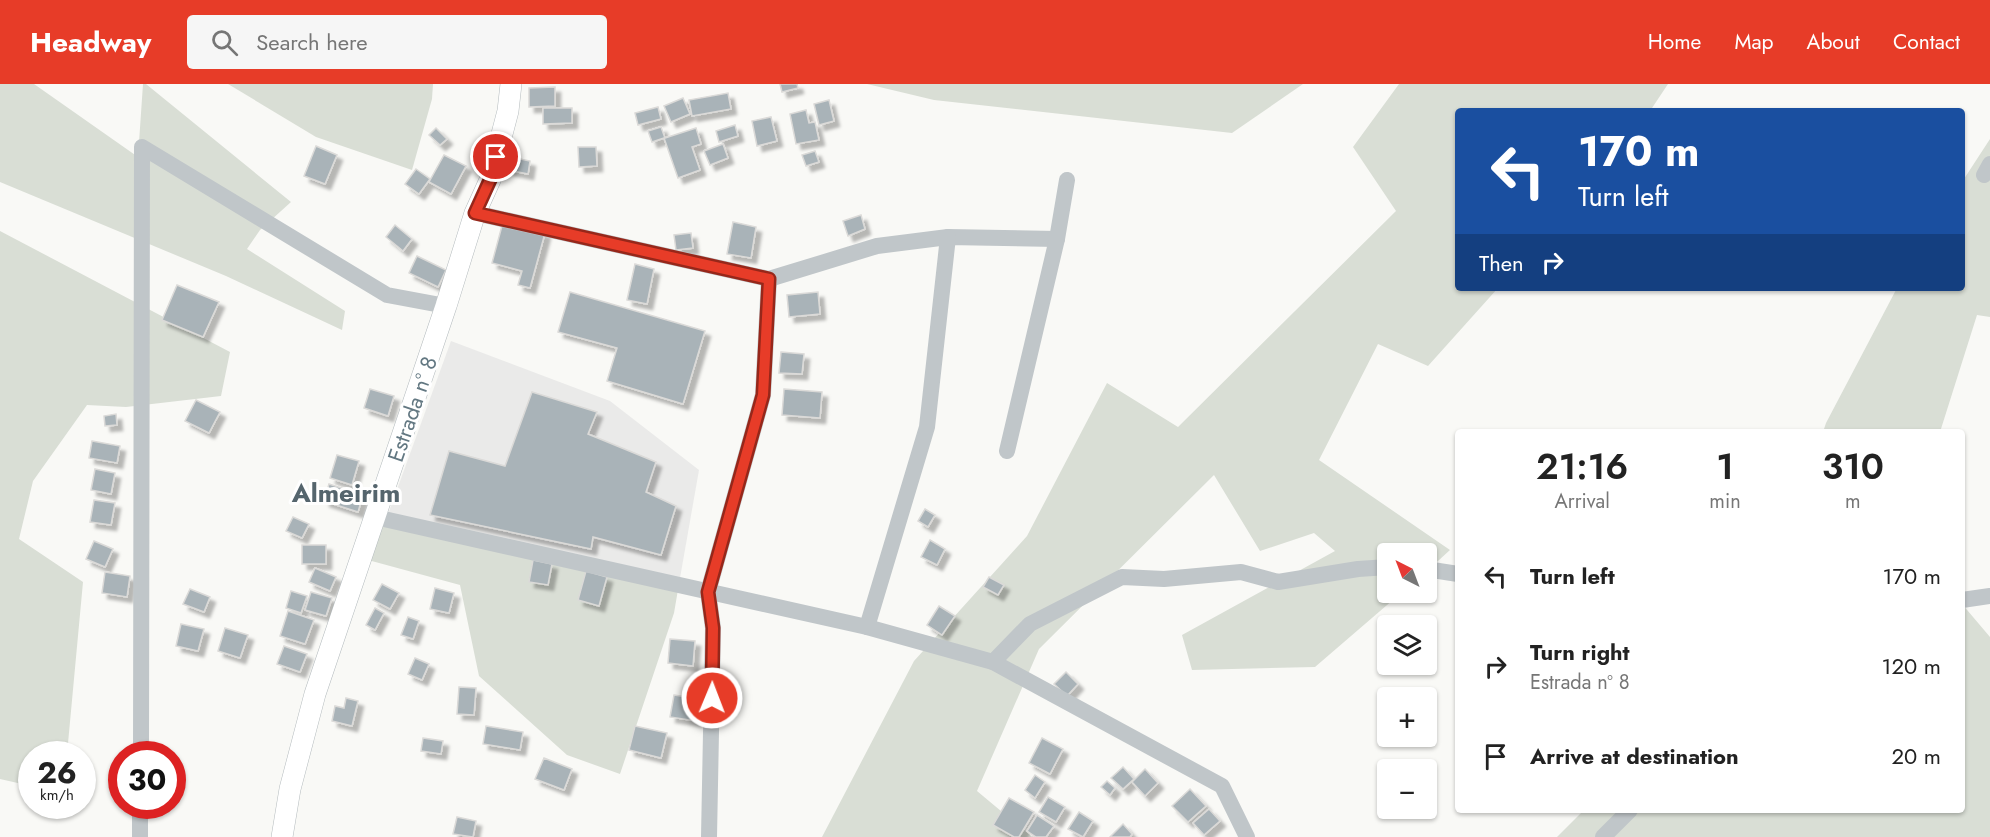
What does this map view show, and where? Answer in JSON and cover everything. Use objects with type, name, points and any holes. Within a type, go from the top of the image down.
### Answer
[{"type":"main road","name":"Estrada nº 8","points":[[282,837],[290,789],[315,694],[446,306],[475,213],[490,180],[508,111],[511,84]]},
{"type":"street","points":[[141,741],[142,147],[387,295],[446,306]]},
{"type":"street","points":[[1008,451],[1057,239],[1067,180]]},
{"type":"street","points":[[475,213],[769,279],[877,246],[948,237],[1057,239]]},
{"type":"street","points":[[867,627],[927,428],[948,237]]},
{"type":"street","points":[[709,837],[713,628],[708,592],[763,395],[769,279]]},
{"type":"street","points":[[375,516],[867,627],[993,662],[1222,786],[1247,837]]},
{"type":"street","points":[[993,662],[1030,624],[1122,577],[1164,579],[1241,572],[1278,582],[1377,568]]},
{"type":"street","points":[[1437,571],[1455,574]]},
{"type":"street","points":[[1965,600],[1990,596]]},
{"type":"street","points":[[1604,837],[1627,813]]},
{"type":"street","points":[[140,819],[140,837]]},
{"type":"shaded area","points":[[0,84],[34,84],[138,157],[143,84],[146,84],[291,202],[260,230],[247,249],[345,311],[342,330],[226,276],[0,182]]},
{"type":"shaded area","points":[[228,84],[433,84],[432,99],[412,170],[316,137]]},
{"type":"shaded area","points":[[867,84],[1303,84],[1232,133],[934,100]]},
{"type":"shaded area","points":[[1399,84],[1668,84],[1652,108],[1455,108],[1455,291],[1495,291],[1428,366],[1378,344],[1319,460],[1450,550],[1437,562],[1437,543],[1377,543],[1377,603],[1389,603],[1315,667],[1192,670],[1182,635],[1335,551],[1314,533],[1260,551],[1214,475],[1039,649],[977,791],[1032,837],[822,837],[914,661],[1027,536],[1107,383],[1178,427],[1396,211],[1353,147]]},
{"type":"shaded area","points":[[1990,139],[1990,317],[1977,315],[1941,429],[1824,429],[1895,291],[1965,291],[1965,177]]},
{"type":"shaded area","points":[[0,231],[230,352],[221,396],[126,407],[87,405],[33,481],[19,539],[83,582],[68,741],[18,741],[18,783],[0,779]]},
{"type":"shaded area","points":[[451,341],[610,401],[699,470],[680,578],[387,517]]},
{"type":"shaded area","points":[[387,517],[680,578],[674,613],[620,774],[567,755],[479,676],[460,585],[368,560]]},
{"type":"shaded area","points":[[1965,608],[1990,637],[1990,837],[1557,837],[1581,813],[1965,813]]},
{"type":"building","points":[[780,84],[797,84],[798,88],[782,92]]},
{"type":"building","points":[[555,87],[555,106],[529,107],[529,88]]},
{"type":"building","points":[[728,93],[731,109],[692,116],[689,100]]},
{"type":"building","points":[[683,98],[690,114],[671,122],[664,106]]},
{"type":"building","points":[[829,100],[834,121],[819,125],[814,104]]},
{"type":"building","points":[[658,107],[661,119],[638,125],[635,113]]},
{"type":"building","points":[[543,108],[572,108],[572,123],[543,124]]},
{"type":"building","points":[[806,110],[809,123],[815,122],[819,140],[796,144],[790,114]]},
{"type":"building","points":[[771,117],[777,141],[757,146],[752,121]]},
{"type":"building","points":[[735,125],[738,136],[719,142],[716,131]]},
{"type":"building","points":[[661,127],[665,138],[696,128],[701,144],[692,147],[700,170],[678,178],[664,138],[652,142],[648,131]]},
{"type":"building","points":[[436,128],[447,139],[440,145],[429,135]]},
{"type":"building","points":[[723,144],[728,158],[710,165],[704,151]]},
{"type":"building","points":[[316,146],[337,155],[325,184],[304,176]]},
{"type":"building","points":[[578,147],[596,147],[597,166],[579,167]]},
{"type":"building","points":[[815,151],[819,162],[806,166],[802,155]]},
{"type":"building","points":[[444,155],[466,166],[451,194],[429,182]]},
{"type":"building","points":[[511,157],[530,161],[528,174],[508,170]]},
{"type":"building","points":[[416,169],[430,179],[419,194],[405,184]]},
{"type":"building","points":[[861,215],[865,229],[848,236],[843,221]]},
{"type":"building","points":[[503,222],[545,233],[530,288],[518,285],[522,271],[492,263]]},
{"type":"building","points":[[733,222],[756,227],[751,258],[727,254]]},
{"type":"building","points":[[395,225],[412,239],[403,251],[386,237]]},
{"type":"building","points":[[691,233],[693,248],[676,250],[674,235]]},
{"type":"building","points":[[417,256],[446,270],[438,287],[409,273]]},
{"type":"building","points":[[635,264],[654,269],[647,304],[627,300]]},
{"type":"building","points":[[177,285],[219,302],[203,337],[162,320]]},
{"type":"building","points":[[570,292],[705,331],[683,404],[607,381],[617,348],[558,332]]},
{"type":"building","points":[[818,292],[820,314],[789,317],[787,295]]},
{"type":"building","points":[[781,352],[804,354],[802,374],[779,373]]},
{"type":"building","points":[[370,389],[394,396],[388,416],[364,408]]},
{"type":"building","points":[[784,389],[822,392],[820,418],[782,415]]},
{"type":"building","points":[[532,392],[597,412],[588,434],[656,462],[646,492],[676,506],[661,555],[593,537],[591,549],[430,515],[449,451],[505,466]]},
{"type":"building","points":[[196,400],[220,412],[209,433],[185,421]]},
{"type":"building","points":[[116,414],[117,425],[105,426],[104,416]]},
{"type":"building","points":[[92,441],[120,446],[117,463],[89,458]]},
{"type":"building","points":[[337,455],[359,461],[352,485],[330,478]]},
{"type":"building","points":[[95,469],[115,473],[111,494],[91,490]]},
{"type":"building","points":[[329,484],[363,495],[358,512],[324,501]]},
{"type":"building","points":[[94,500],[115,503],[111,525],[90,522]]},
{"type":"building","points":[[925,509],[935,515],[928,527],[918,521]]},
{"type":"building","points":[[293,517],[309,524],[302,538],[286,531]]},
{"type":"building","points":[[930,540],[945,549],[937,565],[921,557]]},
{"type":"building","points":[[94,541],[113,549],[105,567],[86,559]]},
{"type":"building","points":[[302,545],[326,545],[326,564],[302,564]]},
{"type":"building","points":[[533,560],[552,564],[548,585],[529,582]]},
{"type":"building","points":[[315,568],[336,577],[330,591],[309,582]]},
{"type":"building","points":[[586,571],[607,577],[599,606],[578,600]]},
{"type":"building","points":[[105,572],[130,576],[127,597],[102,593]]},
{"type":"building","points":[[989,577],[1004,585],[998,595],[983,587]]},
{"type":"building","points":[[382,584],[399,593],[390,609],[373,600]]},
{"type":"building","points":[[435,588],[454,593],[449,613],[430,609]]},
{"type":"building","points":[[190,589],[210,597],[204,612],[183,604]]},
{"type":"building","points":[[291,591],[307,596],[301,613],[286,608]]},
{"type":"building","points":[[311,592],[332,598],[326,616],[305,610]]},
{"type":"building","points":[[939,606],[955,616],[942,635],[927,625]]},
{"type":"building","points":[[375,608],[384,613],[375,630],[366,625]]},
{"type":"building","points":[[288,611],[314,620],[305,644],[280,636]]},
{"type":"building","points":[[408,617],[419,621],[413,639],[401,635]]},
{"type":"building","points":[[181,624],[204,629],[198,651],[176,646]]},
{"type":"building","points":[[225,628],[248,635],[240,658],[218,651]]},
{"type":"building","points":[[670,639],[695,641],[693,666],[668,663]]},
{"type":"building","points":[[284,646],[307,654],[300,672],[277,664]]},
{"type":"building","points":[[415,658],[429,664],[422,680],[408,674]]},
{"type":"building","points":[[1066,672],[1078,684],[1067,696],[1054,684]]},
{"type":"building","points":[[459,687],[476,688],[474,715],[457,714]]},
{"type":"building","points":[[674,695],[700,699],[696,721],[670,717]]},
{"type":"building","points":[[346,698],[358,701],[352,726],[332,721],[335,706],[344,708]]},
{"type":"building","points":[[486,726],[523,732],[520,750],[483,744]]},
{"type":"building","points":[[635,726],[667,733],[661,758],[629,750]]},
{"type":"building","points":[[423,738],[443,741],[441,754],[421,751]]},
{"type":"building","points":[[1042,738],[1063,749],[1050,774],[1029,763]]},
{"type":"building","points":[[544,758],[572,769],[564,790],[535,779]]},
{"type":"building","points":[[1123,767],[1134,779],[1123,789],[1111,778]]},
{"type":"building","points":[[1145,769],[1158,783],[1145,796],[1132,782]]},
{"type":"building","points":[[1035,775],[1045,782],[1035,798],[1025,790]]},
{"type":"building","points":[[1107,781],[1115,788],[1110,795],[1101,787]]},
{"type":"building","points":[[1190,789],[1206,806],[1188,822],[1172,806]]},
{"type":"building","points":[[1048,797],[1065,807],[1056,822],[1039,812]]},
{"type":"building","points":[[1009,798],[1034,812],[1019,837],[1014,837],[993,825]]},
{"type":"building","points":[[1209,809],[1220,821],[1204,835],[1193,823]]},
{"type":"building","points":[[1079,812],[1093,821],[1083,837],[1068,829]]},
{"type":"building","points":[[1037,815],[1054,826],[1046,837],[1036,837],[1027,831]]},
{"type":"building","points":[[457,817],[476,821],[473,837],[453,834]]},
{"type":"building","points":[[1123,824],[1132,834],[1130,837],[1110,837]]},
{"type":"district","name":"Almeirim","points":[[346,493]]},
{"type":"route","points":[[496,157],[490,180],[475,213],[769,279],[763,395],[708,592],[713,628],[712,698]]}]
